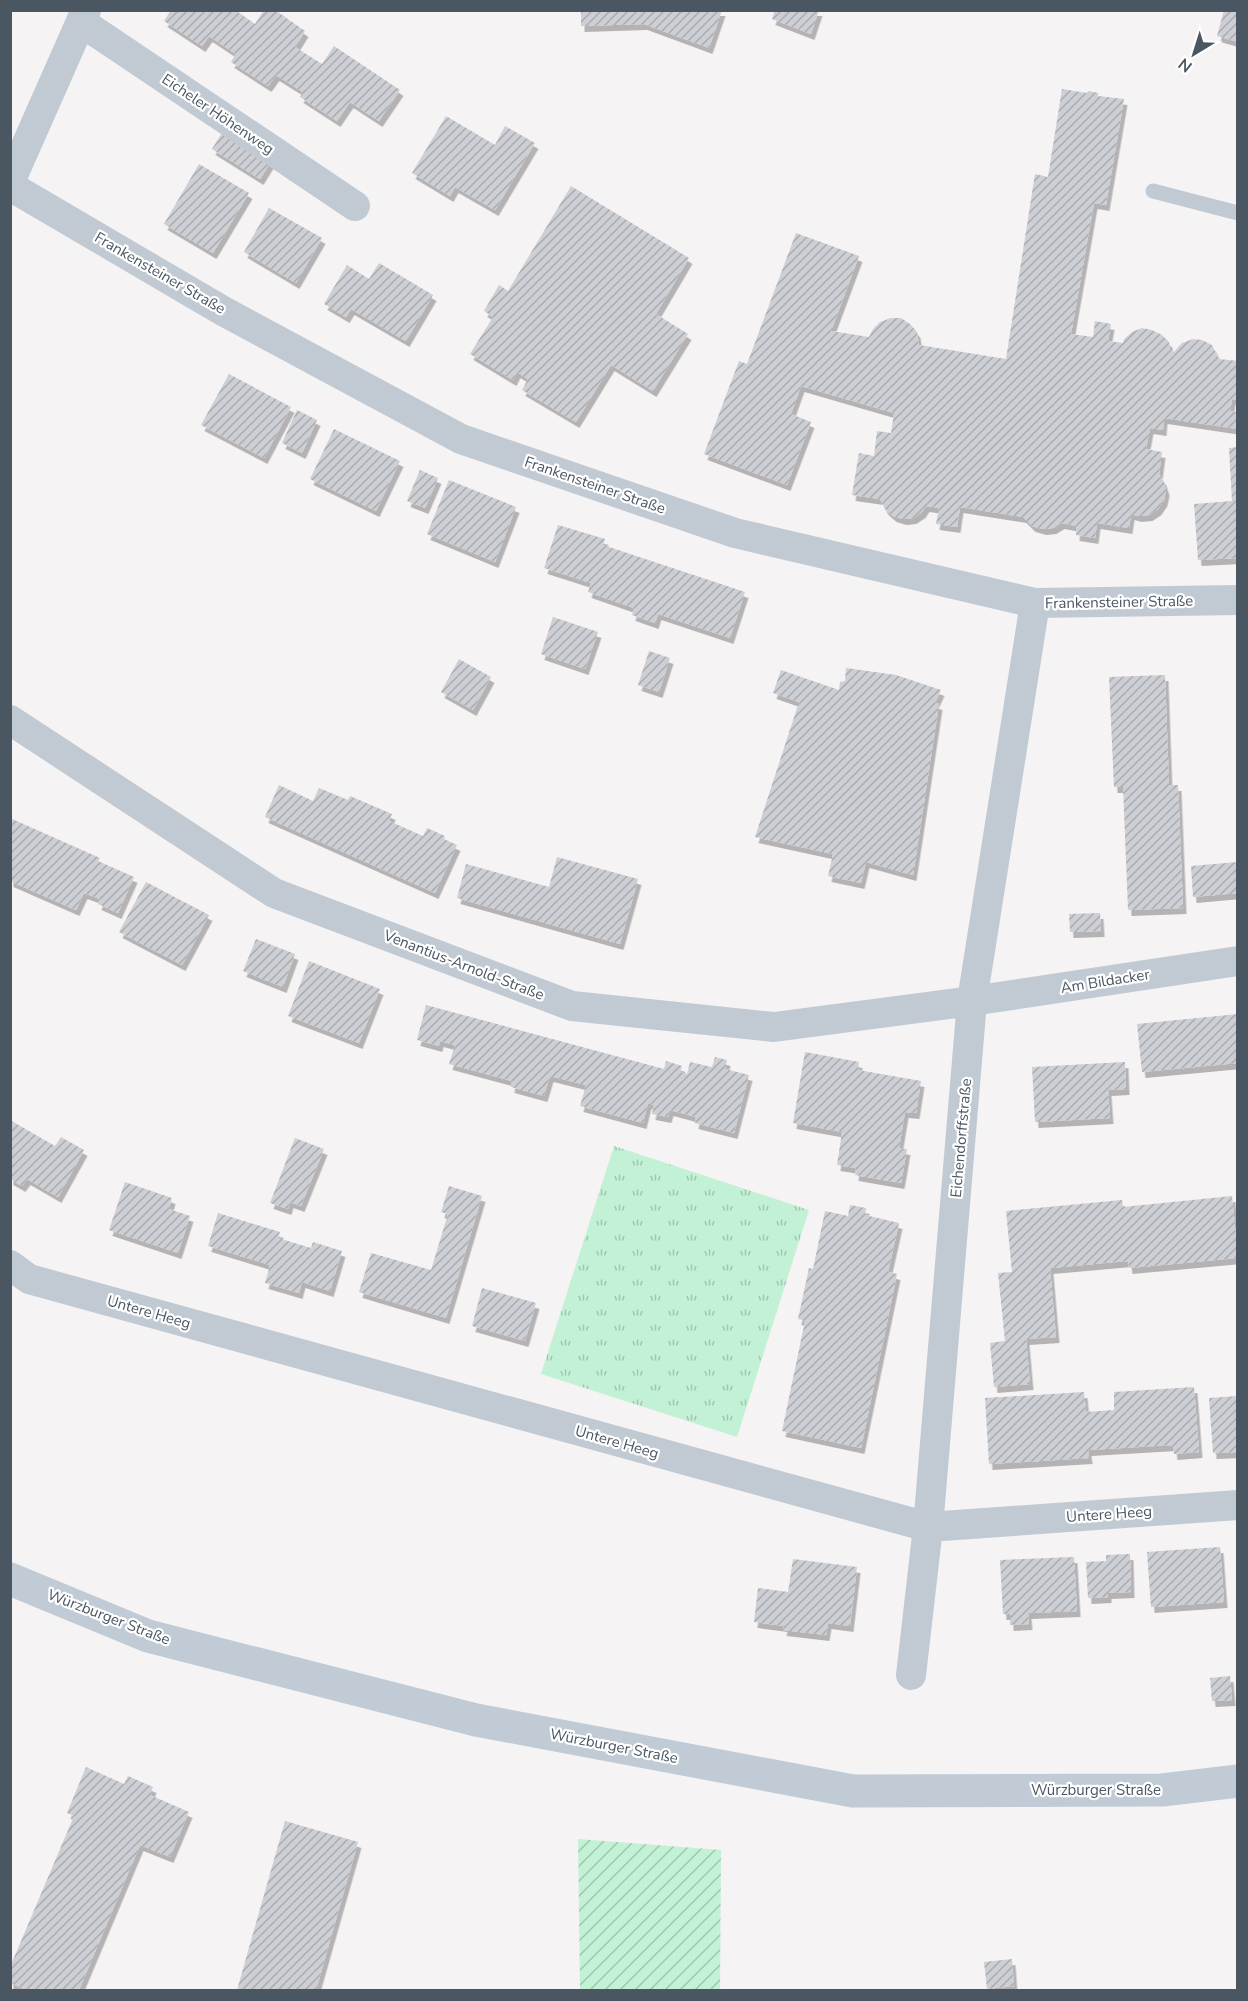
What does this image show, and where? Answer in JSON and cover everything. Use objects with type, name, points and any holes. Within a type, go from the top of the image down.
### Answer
[{"type":"main road","name":"Würzburger Straße","points":[[10,1579],[148,1636],[466,1717],[853,1791],[1162,1790],[1238,1781]]},
{"type":"street","name":"Eicheler Höhenweg","points":[[10,182],[83,16],[355,206]]},
{"type":"street","name":"Frankensteiner Straße","points":[[10,186],[224,310],[461,440],[735,533],[1035,603],[1238,600]]},
{"type":"street","name":"Eichendorffstraße","points":[[911,1675],[928,1527],[972,1001],[1035,603]]},
{"type":"street","name":"Venantius-Arnold-Straße","points":[[10,720],[274,893],[572,1006],[774,1027],[972,1001]]},
{"type":"street","name":"Am Bildacker","points":[[972,1001],[1238,961]]},
{"type":"street","name":"Untere Heeg","points":[[10,1265],[28,1279],[928,1527],[1238,1505]]},
{"type":"lane","points":[[1153,191],[1238,213]]},
{"type":"green space","points":[[614,1146],[809,1210],[737,1437],[541,1374]]},
{"type":"green space","points":[[578,1839],[721,1850],[720,1990],[580,1990]]},
{"type":"building","points":[[171,10],[235,10],[255,24],[264,10],[275,10],[305,31],[295,47],[322,64],[334,46],[400,90],[379,121],[350,102],[337,121],[300,97],[303,92],[276,75],[268,86],[231,62],[236,54],[209,36],[202,46],[164,21]]},
{"type":"building","points":[[581,10],[722,10],[709,48],[644,24],[581,26]]},
{"type":"building","points":[[775,10],[819,10],[811,34],[772,19]]},
{"type":"building","points":[[1224,10],[1238,10],[1238,42],[1217,36]]},
{"type":"building","points":[[1062,89],[1087,93],[1089,91],[1098,93],[1098,96],[1124,99],[1106,205],[1094,203],[1071,334],[1093,337],[1095,321],[1111,324],[1108,341],[1123,343],[1132,332],[1142,328],[1162,335],[1169,342],[1170,350],[1174,352],[1182,343],[1193,339],[1212,345],[1219,359],[1238,361],[1238,400],[1232,399],[1230,411],[1238,412],[1238,429],[1164,418],[1163,430],[1150,428],[1146,449],[1162,452],[1159,474],[1166,490],[1164,500],[1158,509],[1149,515],[1131,514],[1129,528],[1097,523],[1095,538],[1076,535],[1077,526],[1061,523],[1053,528],[1043,529],[1032,526],[1023,517],[960,507],[957,527],[936,524],[939,508],[926,506],[913,518],[903,519],[893,516],[885,509],[880,499],[852,495],[859,453],[874,456],[877,431],[891,433],[894,413],[801,386],[791,414],[811,422],[787,485],[704,454],[739,361],[747,364],[796,233],[859,256],[831,331],[869,337],[880,322],[891,318],[901,318],[917,332],[919,345],[1006,359],[1035,174],[1048,177]]},
{"type":"building","points":[[446,116],[495,145],[505,126],[535,143],[495,210],[455,187],[450,196],[412,173]]},
{"type":"building","points":[[225,128],[273,158],[260,179],[212,149]]},
{"type":"building","points":[[199,164],[249,193],[213,253],[164,224]]},
{"type":"building","points":[[571,186],[689,258],[656,314],[688,334],[653,391],[611,365],[576,422],[522,390],[528,379],[517,372],[513,380],[470,354],[493,317],[484,311],[499,285],[508,291]]},
{"type":"building","points":[[269,208],[322,238],[296,283],[244,252]]},
{"type":"building","points":[[379,263],[433,295],[406,341],[351,309],[346,317],[324,304],[347,265],[369,279]]},
{"type":"building","points":[[229,374],[291,407],[264,458],[201,425]]},
{"type":"building","points":[[297,410],[317,420],[302,453],[282,443]]},
{"type":"building","points":[[334,429],[400,461],[376,511],[310,479]]},
{"type":"building","points":[[1238,447],[1238,558],[1198,560],[1194,504],[1232,501],[1229,448]]},
{"type":"building","points":[[420,470],[438,478],[425,508],[407,501]]},
{"type":"building","points":[[449,480],[516,507],[495,562],[427,534]]},
{"type":"building","points":[[558,525],[605,539],[603,545],[745,592],[730,638],[658,614],[655,623],[632,615],[634,608],[588,592],[591,583],[544,568]]},
{"type":"building","points":[[553,617],[598,632],[585,669],[541,654]]},
{"type":"building","points":[[649,651],[670,658],[659,692],[638,685]]},
{"type":"building","points":[[459,659],[491,677],[473,710],[441,692]]},
{"type":"building","points":[[846,668],[896,675],[941,690],[935,703],[939,704],[913,875],[866,862],[861,883],[828,876],[833,854],[755,837],[799,702],[773,693],[781,670],[839,690],[840,682],[845,681]]},
{"type":"building","points":[[1165,675],[1169,785],[1178,785],[1183,908],[1128,910],[1123,787],[1114,787],[1109,677]]},
{"type":"building","points":[[279,785],[313,801],[319,788],[348,800],[350,796],[392,814],[389,821],[423,836],[427,828],[445,836],[444,839],[457,845],[435,893],[265,817]]},
{"type":"building","points":[[10,818],[100,858],[98,861],[134,877],[118,913],[98,904],[100,899],[84,893],[76,910],[10,881]]},
{"type":"building","points":[[557,857],[638,879],[620,944],[457,898],[466,864],[549,887]]},
{"type":"building","points":[[1238,862],[1238,893],[1193,897],[1191,866]]},
{"type":"building","points":[[146,882],[209,915],[182,965],[119,932]]},
{"type":"building","points":[[1100,913],[1101,931],[1070,932],[1069,914]]},
{"type":"building","points":[[256,939],[295,954],[283,987],[243,971]]},
{"type":"building","points":[[309,961],[380,989],[359,1043],[288,1016]]},
{"type":"building","points":[[426,1005],[664,1069],[666,1061],[682,1066],[680,1072],[687,1074],[690,1062],[712,1067],[715,1057],[727,1060],[725,1069],[749,1075],[734,1133],[695,1123],[696,1117],[670,1110],[668,1117],[652,1114],[654,1105],[648,1103],[643,1123],[580,1106],[586,1085],[550,1076],[544,1096],[511,1087],[512,1081],[449,1064],[455,1045],[440,1041],[439,1046],[417,1040]]},
{"type":"building","points":[[1238,1014],[1238,1063],[1142,1072],[1137,1024]]},
{"type":"building","points":[[805,1052],[859,1062],[858,1070],[921,1081],[916,1113],[905,1112],[899,1148],[907,1149],[901,1183],[855,1175],[856,1168],[837,1165],[842,1132],[793,1123]]},
{"type":"building","points":[[1125,1062],[1126,1089],[1108,1090],[1110,1118],[1035,1122],[1032,1067]]},
{"type":"building","points":[[10,1120],[55,1146],[61,1137],[84,1150],[58,1197],[27,1179],[22,1186],[10,1179]]},
{"type":"building","points":[[295,1138],[324,1149],[301,1206],[290,1202],[288,1209],[270,1203]]},
{"type":"building","points":[[125,1182],[172,1198],[169,1209],[190,1216],[178,1253],[109,1230]]},
{"type":"building","points":[[449,1186],[482,1196],[446,1318],[359,1292],[371,1253],[431,1270],[448,1214],[441,1212]]},
{"type":"building","points":[[1232,1196],[1238,1258],[1129,1268],[1128,1261],[1050,1268],[1056,1337],[1026,1339],[1030,1384],[994,1387],[990,1343],[1005,1341],[998,1273],[1012,1272],[1006,1211],[1122,1200],[1123,1207]]},
{"type":"building","points":[[850,1205],[866,1208],[865,1215],[899,1223],[888,1272],[897,1274],[861,1448],[782,1431],[805,1321],[798,1319],[809,1268],[813,1269],[825,1211],[848,1216]]},
{"type":"building","points":[[218,1213],[280,1232],[278,1238],[311,1248],[313,1242],[342,1251],[330,1291],[302,1282],[299,1293],[265,1283],[270,1265],[208,1246]]},
{"type":"building","points":[[482,1288],[536,1303],[525,1341],[472,1326]]},
{"type":"building","points":[[1194,1387],[1199,1452],[1174,1454],[1173,1445],[1088,1450],[1089,1458],[989,1464],[985,1398],[1084,1392],[1086,1412],[1114,1410],[1114,1392]]},
{"type":"building","points":[[1238,1396],[1238,1452],[1213,1453],[1209,1398]]},
{"type":"building","points":[[1220,1547],[1224,1602],[1151,1607],[1147,1552]]},
{"type":"building","points":[[1130,1554],[1131,1592],[1108,1593],[1108,1597],[1088,1598],[1086,1562],[1106,1561],[1106,1555]]},
{"type":"building","points":[[1074,1557],[1077,1611],[1028,1613],[1029,1624],[1010,1625],[1010,1614],[1003,1614],[1000,1560]]},
{"type":"building","points":[[793,1559],[857,1567],[850,1626],[828,1623],[826,1635],[783,1630],[784,1626],[754,1622],[758,1588],[788,1592]]},
{"type":"building","points":[[1230,1676],[1232,1700],[1212,1701],[1210,1678]]},
{"type":"building","points":[[86,1767],[124,1784],[128,1776],[153,1787],[150,1795],[189,1812],[170,1857],[140,1845],[79,1990],[27,1990],[10,1983],[10,1967],[74,1816],[67,1813]]},
{"type":"building","points":[[285,1821],[358,1842],[316,1990],[237,1990]]},
{"type":"building","points":[[1012,1959],[1014,1986],[987,1989],[984,1962]]}]
